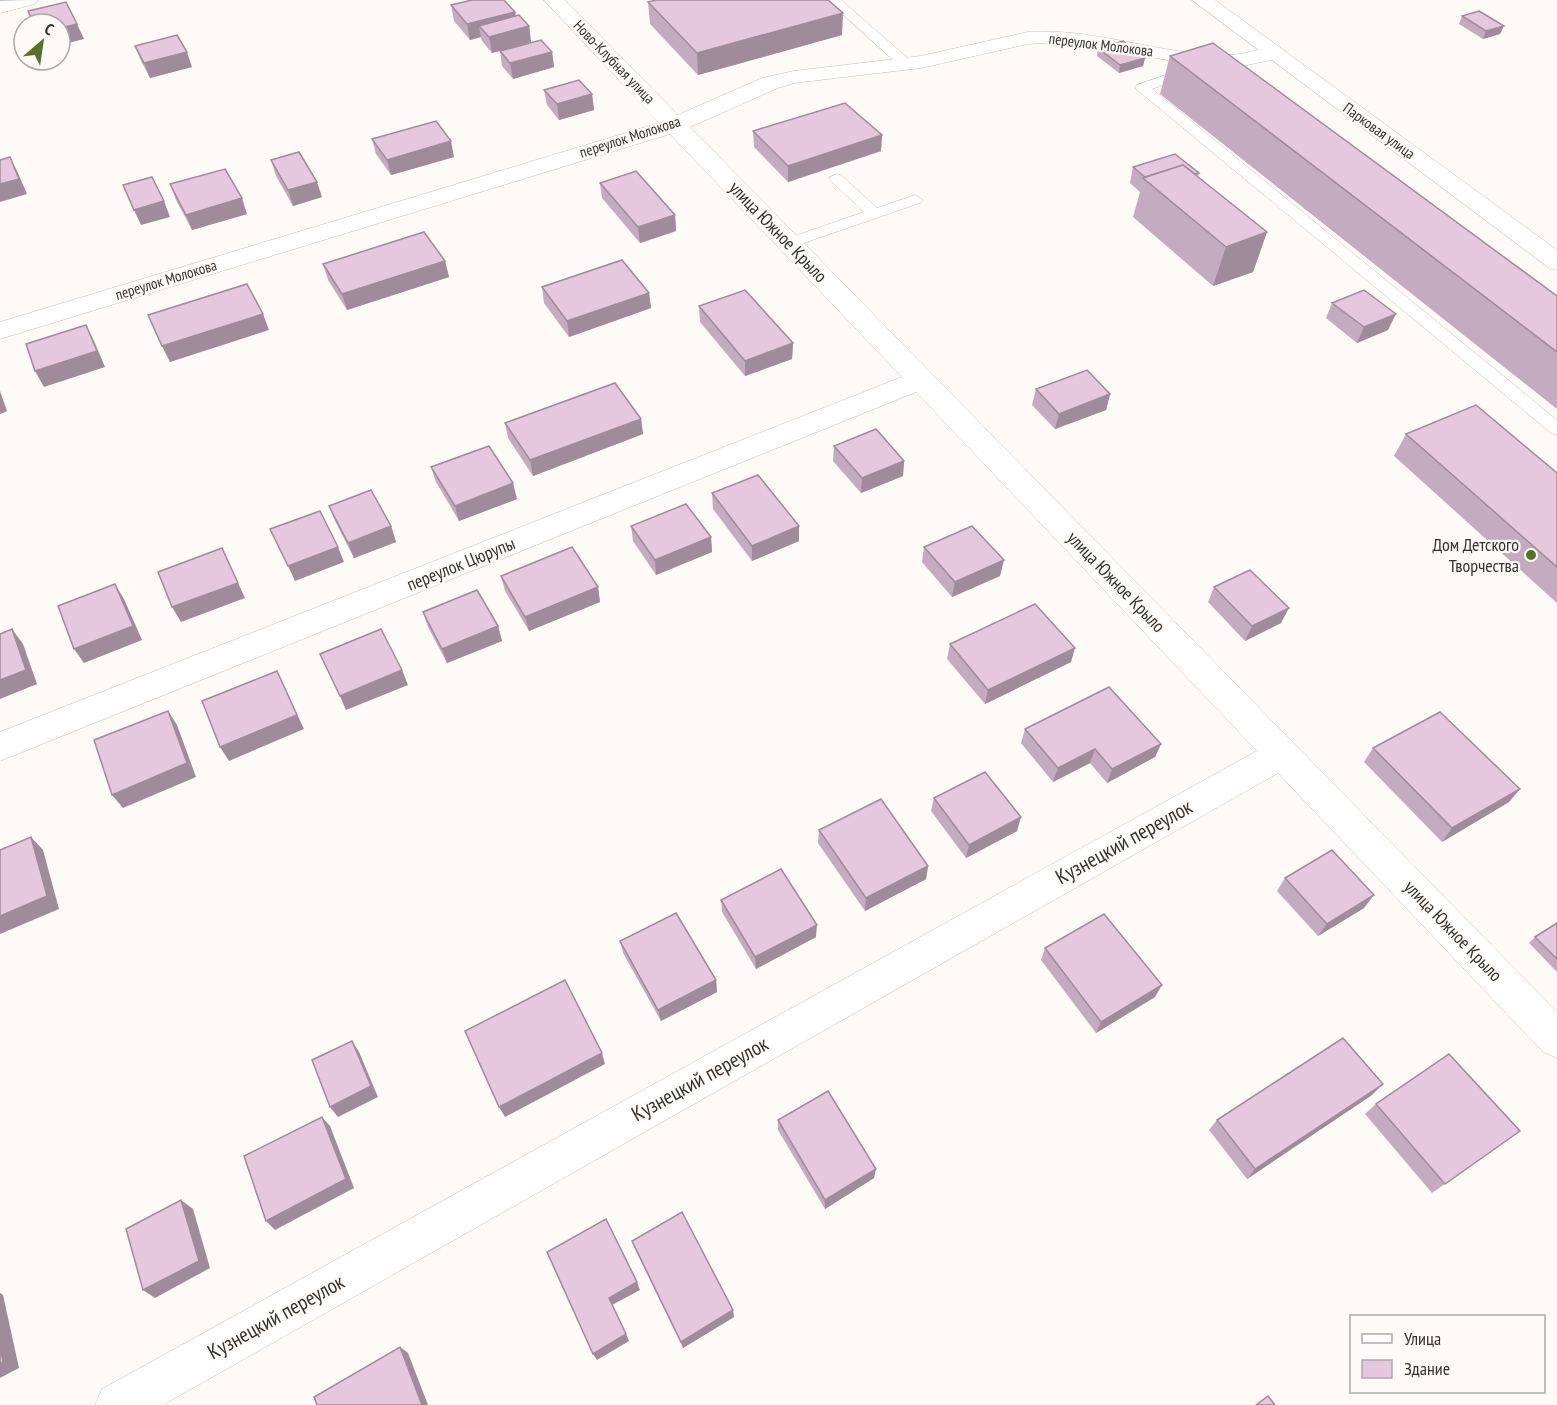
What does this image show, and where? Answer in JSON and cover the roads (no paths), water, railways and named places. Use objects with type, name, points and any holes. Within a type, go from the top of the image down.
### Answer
[{"type":"street","points":[[0,7],[28,0]]},
{"type":"street","name":"Ново-Клубная улица","points":[[554,0],[675,125]]},
{"type":"street","name":"Парковая улица","points":[[1202,0],[1557,262]]},
{"type":"street","name":"переулок Молокова","points":[[0,331],[675,125],[770,84],[794,77],[906,64],[1012,41],[1044,37],[1117,45],[1201,60],[1238,61],[1272,53]]},
{"type":"street","name":"улица Южное Крыло","points":[[675,125],[1557,1039]]},
{"type":"street","name":"переулок Цюрупы","points":[[0,747],[921,380]]},
{"type":"street","name":"Кузнецкий переулок","points":[[117,1405],[1282,753]]},
{"type":"lane","points":[[833,0],[906,64]]},
{"type":"lane","points":[[1201,60],[1194,69],[1142,88],[1557,429]]},
{"type":"lane","points":[[837,178],[874,214]]},
{"type":"lane","points":[[789,243],[915,200]]},
{"type":"place","name":"Дом Детского Творчества","points":[[1531,555]]}]
